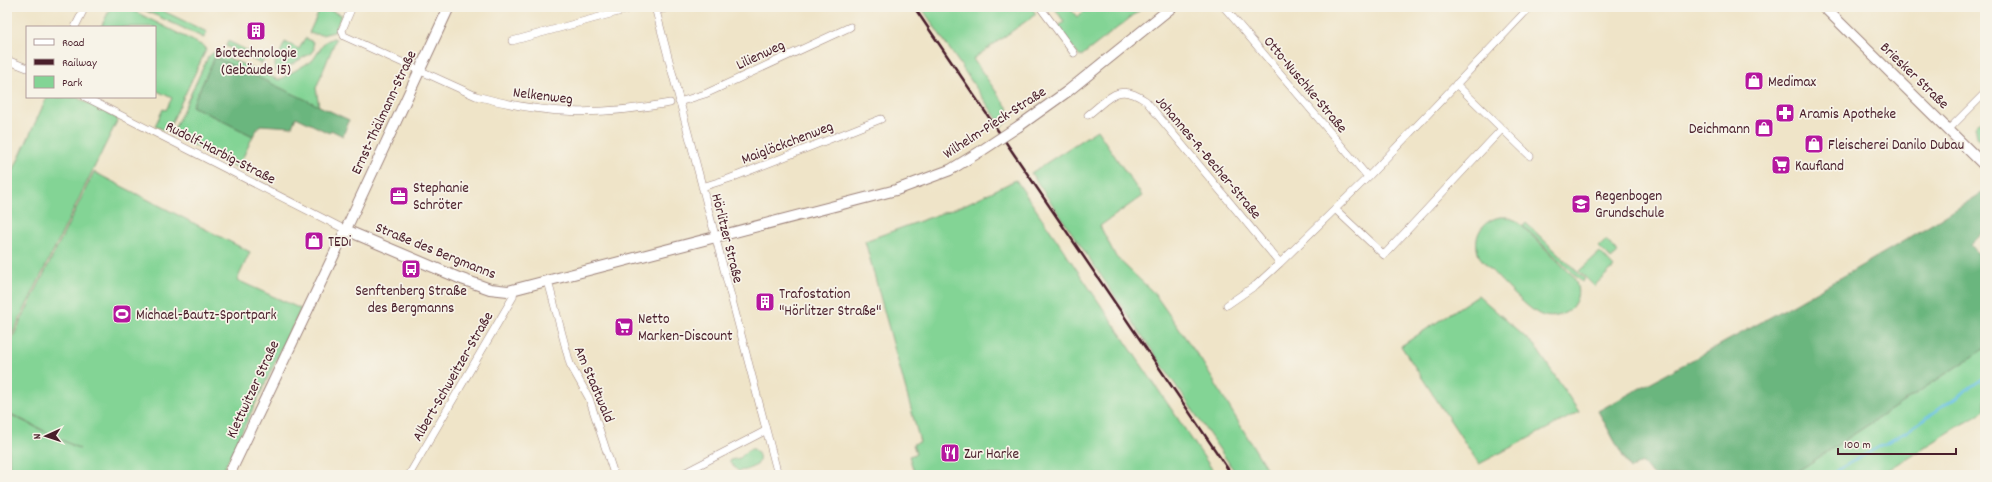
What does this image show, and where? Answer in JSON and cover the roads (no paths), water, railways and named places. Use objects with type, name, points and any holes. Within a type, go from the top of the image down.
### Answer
[{"type":"main road","name":"Ernst-Thälmann-Straße","points":[[346,230],[449,7]]},
{"type":"main road","name":"Wilhelm-Pieck-Straße","points":[[715,238],[896,190],[950,170],[1019,126],[1068,91],[1172,7]]},
{"type":"main road","name":"Briesker Straße","points":[[1824,7],[1985,166]]},
{"type":"main road","name":"Straße des Bergmanns","points":[[346,230],[428,265],[490,289],[500,291],[562,278],[715,238]]},
{"type":"main road","name":"Klettwitzer Straße","points":[[229,475],[346,230]]},
{"type":"street","points":[[76,26],[85,7]]},
{"type":"street","name":"Nelkenweg","points":[[352,7],[342,30],[344,36],[476,96],[498,102],[560,112],[586,113],[629,110],[670,104]]},
{"type":"street","points":[[512,41],[636,7]]},
{"type":"street","points":[[655,9],[670,7]]},
{"type":"street","points":[[1040,7],[1074,53]]},
{"type":"street","name":"Otto-Nuschke-Straße","points":[[1224,7],[1368,177]]},
{"type":"street","points":[[1227,305],[1256,285],[1336,209],[1530,7]]},
{"type":"street","name":"Hörlitzer Straße","points":[[655,9],[765,431],[778,475]]},
{"type":"street","name":"Lilienweg","points":[[679,102],[705,94],[850,27]]},
{"type":"street","points":[[7,60],[26,68]]},
{"type":"street","points":[[1456,84],[1530,156]]},
{"type":"street","name":"Johannes-R.-Becher-Straße","points":[[1088,115],[1120,92],[1134,94],[1146,101],[1280,263]]},
{"type":"street","points":[[1949,129],[1985,93]]},
{"type":"street","name":"Rudolf-Harbig-Straße","points":[[87,98],[346,230]]},
{"type":"street","name":"Maiglöckchenweg","points":[[702,187],[731,178],[881,120]]},
{"type":"street","points":[[1336,209],[1384,255],[1502,129]]},
{"type":"street","name":"Am Stadtwald","points":[[548,281],[570,364],[589,398],[614,474]]},
{"type":"street","name":"Albert-Schweitzer-Straße","points":[[409,475],[513,297],[514,289]]},
{"type":"street","points":[[680,475],[765,431]]},
{"type":"waterway","points":[[1828,475],[1906,432],[1985,377]]},
{"type":"railway","points":[[914,7],[1232,475]]},
{"type":"place","name":"Biotechnologie (Gebäude 15)","points":[[256,31]]},
{"type":"place","name":"Medimax","points":[[1754,81]]},
{"type":"place","name":"Aramis Apotheke","points":[[1785,113]]},
{"type":"place","name":"Deichmann","points":[[1764,128]]},
{"type":"place","name":"Fleischerei Danilo Dubau","points":[[1814,144]]},
{"type":"place","name":"Kaufland","points":[[1781,165]]},
{"type":"place","name":"Stephanie Schröter","points":[[399,196]]},
{"type":"place","name":"Regenbogen Grundschule","points":[[1581,204]]},
{"type":"place","name":"TEDi","points":[[314,241]]},
{"type":"place","name":"Senftenberg Straße des Bergmanns","points":[[411,269]]},
{"type":"place","name":"Trafostation \"Hörlitzer Straße\"","points":[[765,302]]},
{"type":"place","name":"Michael-Bautz-Sportpark","points":[[122,314]]},
{"type":"place","name":"Netto Marken-Discount","points":[[624,327]]},
{"type":"place","name":"Zur Harke","points":[[950,453]]}]
